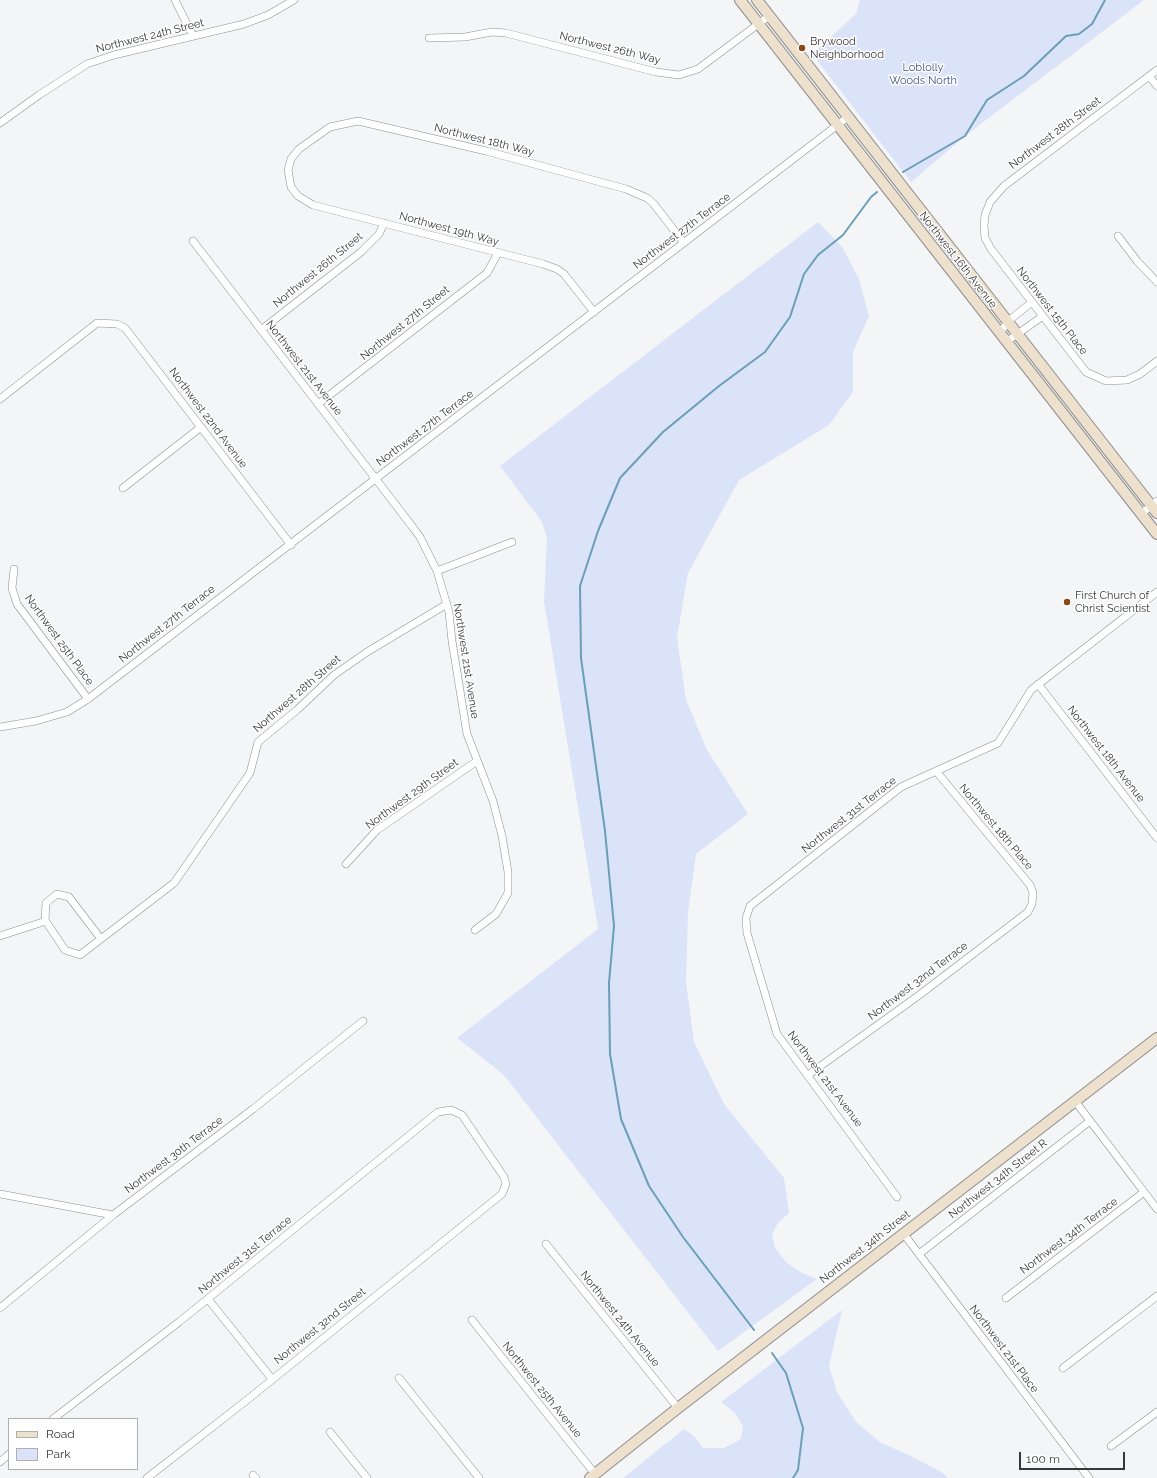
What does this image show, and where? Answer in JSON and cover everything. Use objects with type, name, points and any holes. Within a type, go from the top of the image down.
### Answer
[{"type":"main road","name":"Northwest 16th Avenue","points":[[740,0],[1157,534]]},
{"type":"main road","name":"Northwest 16th Avenue","points":[[756,0],[1017,334],[1155,507]]},
{"type":"main road","points":[[920,230],[930,223]]},
{"type":"main road","name":"Northwest 34th Street","points":[[592,1476],[903,1233],[1157,1038]]},
{"type":"street","points":[[175,0],[192,36]]},
{"type":"street","name":"Northwest 24th Street","points":[[0,123],[39,95],[87,64],[114,54],[244,24],[268,15],[294,0]]},
{"type":"street","name":"Northwest 26th Way","points":[[429,38],[465,37],[492,32],[506,33],[656,72],[679,76],[698,69],[769,16]]},
{"type":"street","name":"Northwest 28th Street","points":[[984,226],[985,215],[990,202],[1004,186],[1157,70]]},
{"type":"street","points":[[1149,76],[1157,86]]},
{"type":"street","name":"Northwest 27th Terrace","points":[[0,727],[36,721],[67,712],[88,699],[848,117]]},
{"type":"street","name":"Northwest 18th Way","points":[[289,183],[288,170],[291,159],[299,149],[330,127],[358,121],[486,151],[626,189],[647,198],[684,243]]},
{"type":"street","name":"Northwest 19th Way","points":[[289,183],[298,196],[313,205],[557,269],[564,274],[594,312]]},
{"type":"street","name":"Northwest 26th Street","points":[[261,330],[361,252],[379,234],[384,223]]},
{"type":"street","name":"Northwest 15th Place","points":[[984,226],[986,238],[991,248],[1086,372],[1106,381],[1127,380],[1140,374],[1157,361]]},
{"type":"street","points":[[1118,236],[1137,261],[1157,282]]},
{"type":"street","name":"Northwest 21st Avenue","points":[[193,241],[420,537],[437,571],[449,612],[452,641],[467,734],[493,801],[502,836],[508,872],[508,893],[496,914],[475,930]]},
{"type":"street","name":"Northwest 27th Street","points":[[318,404],[487,273],[491,269],[498,253]]},
{"type":"street","points":[[999,333],[1008,322],[1032,302]]},
{"type":"street","points":[[1006,342],[1042,316]]},
{"type":"street","name":"Northwest 22nd Avenue","points":[[0,399],[98,323],[117,324],[125,328],[291,545]]},
{"type":"street","points":[[123,488],[201,427]]},
{"type":"street","points":[[1141,514],[1155,507]]},
{"type":"street","points":[[437,571],[512,542]]},
{"type":"street","name":"Northwest 25th Place","points":[[14,569],[12,588],[17,604],[88,699]]},
{"type":"street","name":"Northwest 31st Terrace","points":[[746,918],[750,906],[901,787],[998,743],[1030,690],[1157,592]]},
{"type":"street","name":"Northwest 28th Street","points":[[46,921],[65,950],[80,955],[174,883],[250,773],[258,742],[297,710],[334,675],[367,652],[446,604]]},
{"type":"street","name":"Northwest 18th Avenue","points":[[1038,684],[1157,838]]},
{"type":"street","name":"Northwest 29th Street","points":[[346,864],[377,830],[477,761]]},
{"type":"street","name":"Northwest 18th Place","points":[[936,771],[1029,884],[1033,898]]},
{"type":"street","points":[[0,936],[46,921],[46,903],[57,894],[68,897],[101,939]]},
{"type":"street","name":"Northwest 32nd Terrace","points":[[808,1075],[918,996],[1028,912],[1033,898]]},
{"type":"street","name":"Northwest 21st Avenue","points":[[746,918],[747,933],[777,1034],[897,1197]]},
{"type":"street","name":"Northwest 30th Terrace","points":[[0,1308],[114,1215],[364,1021]]},
{"type":"street","points":[[1075,1101],[1157,1209]]},
{"type":"street","name":"Northwest 31st Terrace","points":[[53,1418],[208,1299],[438,1112],[451,1110]]},
{"type":"street","name":"Northwest 32nd Street","points":[[147,1478],[502,1194],[505,1189],[504,1177],[462,1115],[451,1110]]},
{"type":"street","name":"Northwest 34th Street R","points":[[919,1254],[1090,1121]]},
{"type":"street","name":"Northwest 34th Terrace","points":[[1006,1298],[1144,1192]]},
{"type":"street","points":[[0,1194],[114,1215]]},
{"type":"street","name":"Northwest 21st Place","points":[[903,1233],[1089,1478]]},
{"type":"street","name":"Northwest 24th Avenue","points":[[546,1244],[678,1408]]},
{"type":"street","points":[[1063,1368],[1157,1296]]},
{"type":"street","points":[[208,1299],[272,1379]]},
{"type":"street","name":"Northwest 25th Avenue","points":[[472,1320],[592,1476]]},
{"type":"street","points":[[398,1378],[479,1478]]},
{"type":"street","points":[[1111,1446],[1157,1412]]},
{"type":"street","points":[[330,1432],[367,1478]]},
{"type":"street","points":[[0,1462],[8,1455]]},
{"type":"green space","name":"Loblolly Woods North","points":[[860,0],[1144,0],[965,136],[911,182],[812,54],[856,14]]},
{"type":"green space","points":[[818,222],[842,247],[859,279],[869,316],[853,352],[853,392],[829,425],[739,480],[688,573],[677,638],[686,700],[707,750],[748,814],[696,854],[688,913],[686,982],[694,1042],[724,1104],[784,1178],[789,1213],[778,1223],[772,1234],[775,1248],[786,1262],[802,1273],[817,1279],[718,1351],[503,1074],[457,1038],[598,929],[544,601],[547,538],[542,522],[500,466]]},
{"type":"green space","points":[[842,1310],[829,1366],[837,1392],[856,1422],[881,1443],[909,1455],[943,1473],[948,1478],[623,1478],[684,1429],[695,1437],[703,1448],[724,1448],[741,1439],[743,1426],[735,1413],[721,1402]]},
{"type":"waterway","points":[[903,172],[965,136],[987,100],[1024,76],[1066,36],[1079,34],[1092,24],[1105,0]]},
{"type":"waterway","points":[[754,1330],[683,1237],[649,1186],[621,1119],[610,1054],[609,983],[614,926],[605,831],[581,658],[580,586],[598,531],[620,478],[663,432],[719,386],[765,352],[790,317],[804,274],[818,255],[843,235],[871,197],[877,192]]},
{"type":"waterway","points":[[772,1353],[786,1373],[803,1428],[798,1470],[793,1478]]},
{"type":"place","name":"Brywood Neighborhood","points":[[802,48]]},
{"type":"place","name":"First Church of Christ Scientist","points":[[1067,602]]}]
